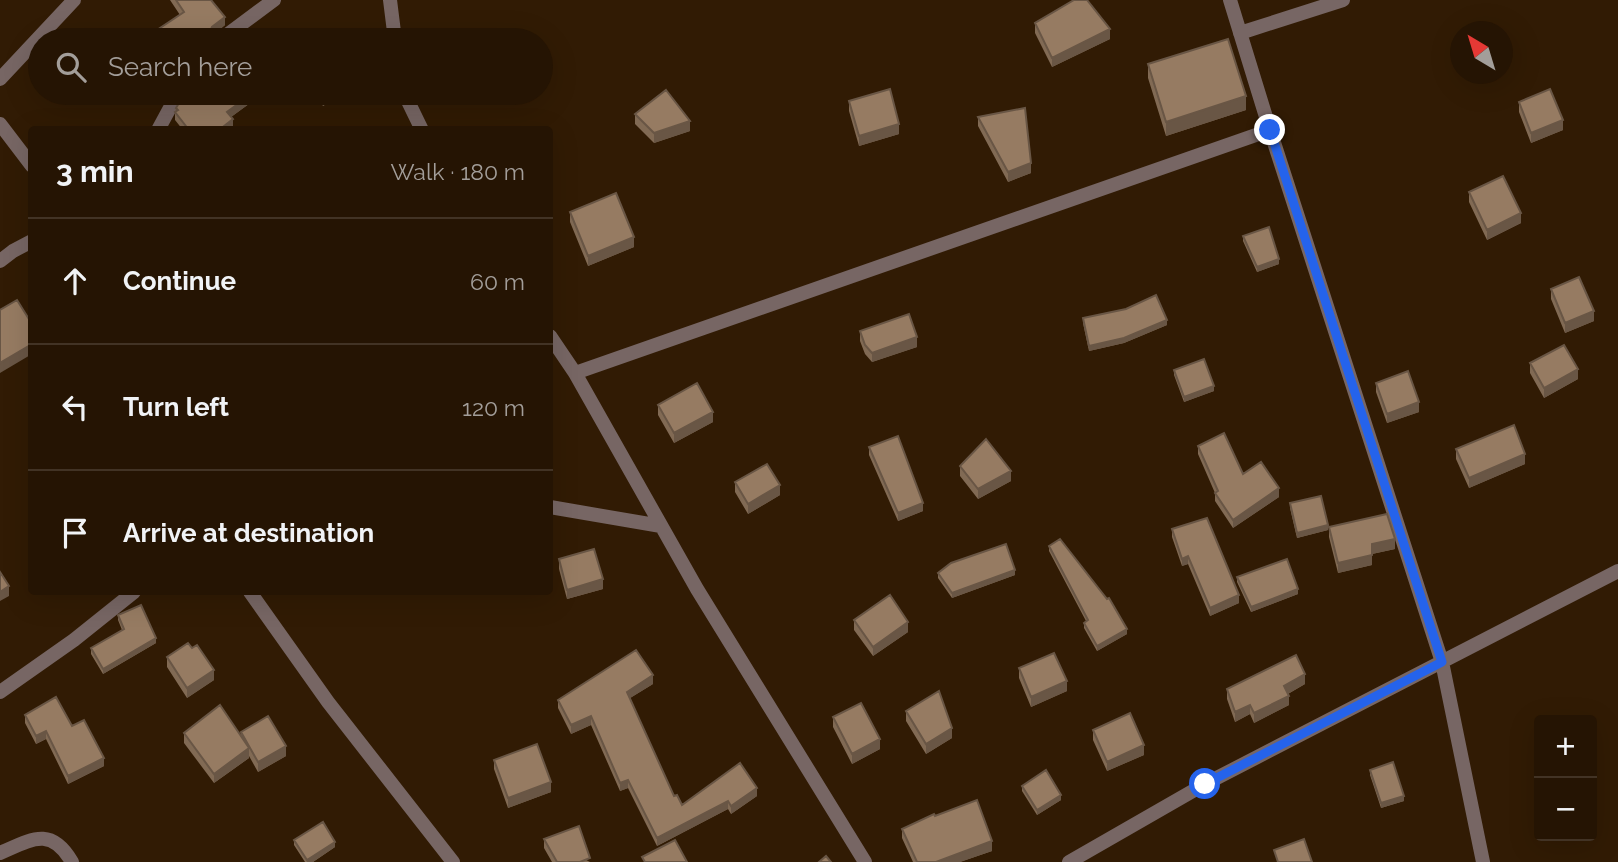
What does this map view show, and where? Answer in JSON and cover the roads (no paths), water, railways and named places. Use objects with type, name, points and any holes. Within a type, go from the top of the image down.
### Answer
[{"type":"street","points":[[48,28],[74,0]]},
{"type":"street","points":[[236,28],[274,0]]},
{"type":"street","points":[[390,0],[394,28]]},
{"type":"street","points":[[1230,0],[1442,662],[1483,862]]},
{"type":"street","points":[[1240,33],[1343,0]]},
{"type":"street","points":[[0,79],[28,49]]},
{"type":"street","points":[[160,126],[172,105]]},
{"type":"street","points":[[410,105],[420,126]]},
{"type":"street","points":[[0,124],[28,161]]},
{"type":"street","points":[[575,373],[1270,130]]},
{"type":"street","points":[[0,261],[28,243]]},
{"type":"street","points":[[553,340],[575,373],[696,589],[865,862]]},
{"type":"street","points":[[553,508],[661,526]]},
{"type":"street","points":[[1069,862],[1205,784],[1618,572]]},
{"type":"street","points":[[0,692],[74,640],[130,595]]},
{"type":"street","points":[[252,595],[328,702],[453,862]]},
{"type":"street","points":[[0,853],[24,842],[42,838],[54,841],[65,849],[72,862]]}]
